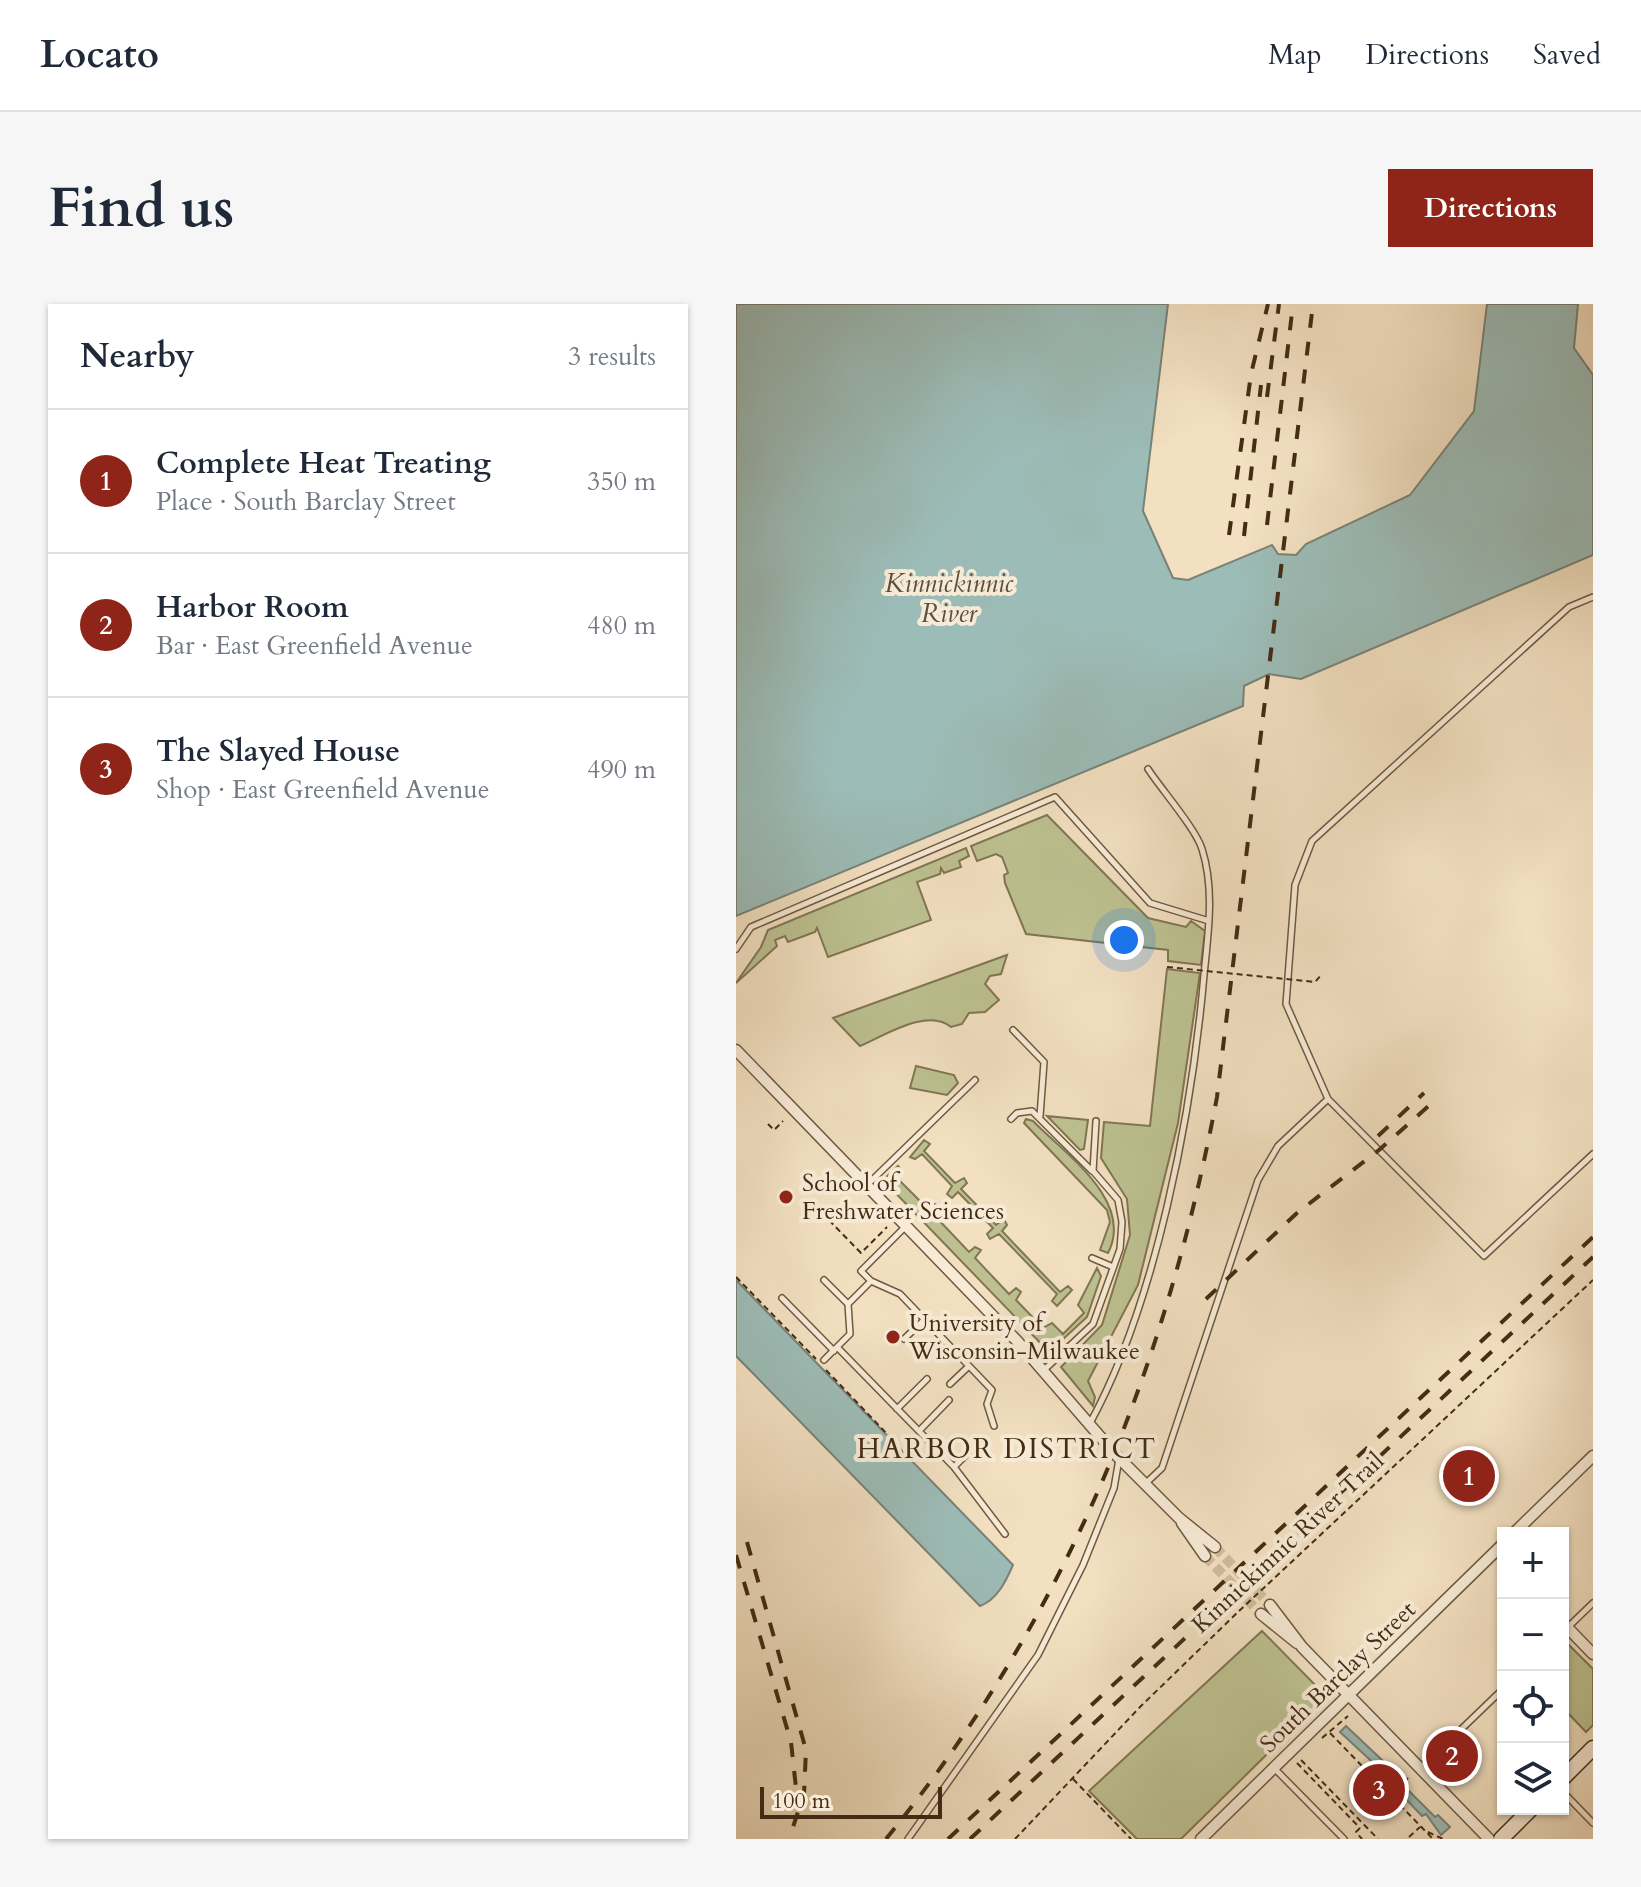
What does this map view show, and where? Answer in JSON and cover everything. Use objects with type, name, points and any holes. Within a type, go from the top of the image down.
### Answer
[{"type":"main road","points":[[1569,1772],[1593,1748]]},
{"type":"main road","points":[[1501,1839],[1525,1815]]},
{"type":"street","points":[[736,1050],[1043,1371],[1089,1426],[1179,1518],[1215,1547]]},
{"type":"street","points":[[1521,1527],[1591,1463]]},
{"type":"street","points":[[1179,1518],[1205,1556]]},
{"type":"street","name":"South Barclay Street","points":[[1201,1839],[1497,1550]]},
{"type":"street","points":[[1494,1553],[1497,1556]]},
{"type":"street","points":[[1270,1605],[1302,1647]]},
{"type":"street","points":[[1261,1614],[1302,1647],[1489,1839]]},
{"type":"street","points":[[1569,1632],[1593,1654]]},
{"type":"lane","points":[[1593,597],[1569,607],[1312,841],[1304,856],[1292,904],[1286,1004],[1328,1099],[1484,1256],[1593,1154]]},
{"type":"lane","points":[[1089,1426],[1117,1366],[1144,1287],[1160,1224],[1185,1117],[1200,1027],[1211,909],[1202,848],[1148,769]]},
{"type":"lane","points":[[736,949],[751,927],[1055,797],[1150,903],[1209,921]]},
{"type":"lane","points":[[1013,1030],[1044,1062],[1040,1117]]},
{"type":"lane","points":[[866,1186],[975,1080]]},
{"type":"lane","points":[[1145,1484],[1162,1468],[1258,1180],[1278,1146],[1328,1099]]},
{"type":"lane","points":[[1011,1119],[1025,1110],[1040,1117],[1108,1186],[1121,1210],[1122,1234],[1093,1324],[1043,1371]]},
{"type":"lane","points":[[1093,1171],[1096,1121]]},
{"type":"lane","points":[[906,1227],[861,1271],[871,1281],[900,1294],[992,1390],[987,1404],[994,1426]]},
{"type":"lane","points":[[1092,1258],[1113,1267]]},
{"type":"lane","points":[[824,1280],[848,1304],[850,1334],[824,1360]]},
{"type":"lane","points":[[848,1304],[871,1281]]},
{"type":"lane","points":[[782,1298],[954,1467],[1005,1534]]},
{"type":"lane","points":[[904,1339],[924,1320]]},
{"type":"lane","points":[[950,1384],[969,1366]]},
{"type":"lane","points":[[897,1409],[927,1379]]},
{"type":"lane","points":[[919,1431],[949,1400]]},
{"type":"lane","points":[[954,1467],[981,1440]]},
{"type":"lane","points":[[908,1839],[1038,1655],[1083,1565],[1114,1488],[1120,1458]]},
{"type":"lane","points":[[1569,1624],[1593,1603]]},
{"type":"lane","points":[[1420,1769],[1497,1695]]},
{"type":"lane","points":[[1274,1768],[1344,1839]]},
{"type":"lane","points":[[1569,1798],[1593,1823]]},
{"type":"path","points":[[1167,967],[1315,982],[1322,974]]},
{"type":"path","points":[[768,1124],[774,1130],[783,1121]]},
{"type":"path","points":[[822,1213],[861,1253],[887,1227]]},
{"type":"path","points":[[736,1277],[891,1438]]},
{"type":"path","name":"Kinnickinnic River Trail","points":[[1015,1839],[1239,1611],[1593,1280]]},
{"type":"path","points":[[1321,1739],[1348,1716]]},
{"type":"path","points":[[1330,1733],[1433,1839]]},
{"type":"path","points":[[1309,1751],[1296,1763],[1360,1828]]},
{"type":"path","points":[[1300,1759],[1376,1838]]},
{"type":"path","points":[[1073,1778],[1131,1839]]},
{"type":"path","points":[[1391,1795],[1408,1778]]},
{"type":"path","points":[[1330,1797],[1333,1793]]},
{"type":"path","points":[[1340,1807],[1343,1803]]},
{"type":"path","points":[[1332,1826],[1345,1813]]},
{"type":"path","points":[[1362,1839],[1356,1832],[1364,1825]]},
{"type":"path","points":[[1409,1837],[1421,1825]]},
{"type":"path","points":[[1427,1832],[1443,1839]]},
{"type":"green space","points":[[1047,815],[1148,918],[1186,927],[1191,921],[1205,931],[1201,965],[1168,961],[1168,950],[1026,934],[1005,883],[1004,875],[1008,873],[1002,857],[996,854],[977,861],[971,846]]},
{"type":"green space","points":[[966,848],[969,856],[959,861],[961,867],[944,873],[941,868],[940,874],[917,882],[931,920],[828,957],[817,928],[815,932],[788,942],[785,936],[775,940],[777,946],[736,983],[761,947],[768,930]]},
{"type":"green space","points":[[1007,955],[1001,974],[990,976],[985,984],[999,1000],[985,1012],[969,1013],[962,1024],[951,1027],[930,1020],[918,1022],[860,1046],[833,1018]]},
{"type":"green space","points":[[1167,969],[1200,973],[1178,1123],[1138,1285],[1088,1381],[1095,1397],[1093,1406],[1061,1367],[1102,1325],[1130,1235],[1127,1199],[1101,1158],[1104,1122],[1150,1126]]},
{"type":"green space","points":[[916,1066],[954,1075],[958,1083],[947,1095],[910,1088]]},
{"type":"green space","points":[[1047,1116],[1088,1120],[1084,1149],[1080,1150]]},
{"type":"green space","points":[[1026,1119],[1033,1121],[1077,1163],[1104,1197],[1112,1215],[1114,1234],[1108,1253],[1100,1250],[1110,1222],[1107,1210],[1024,1123]]},
{"type":"green space","points":[[924,1140],[930,1144],[924,1151],[955,1183],[964,1178],[967,1183],[961,1189],[996,1225],[1004,1219],[1007,1225],[1002,1231],[1060,1292],[1068,1286],[1072,1290],[1057,1306],[1052,1301],[1057,1294],[999,1234],[990,1239],[987,1234],[993,1228],[958,1192],[952,1198],[947,1194],[952,1186],[922,1154],[915,1159],[910,1157]]},
{"type":"green space","points":[[898,1166],[903,1172],[897,1178],[929,1210],[935,1204],[940,1208],[935,1216],[969,1252],[975,1247],[981,1250],[975,1258],[1009,1294],[1016,1288],[1021,1292],[1016,1300],[1043,1328],[1052,1323],[1063,1334],[1084,1313],[1078,1305],[1097,1268],[1101,1276],[1087,1317],[1049,1352],[883,1180]]},
{"type":"green space","points":[[1262,1631],[1326,1696],[1181,1839],[1137,1839],[1089,1791]]},
{"type":"green space","points":[[1569,1645],[1593,1669],[1593,1725],[1586,1732],[1569,1714]]},
{"type":"water","name":"Kinnickinnic River","points":[[736,304],[1168,304],[1143,511],[1173,578],[1188,580],[1272,545],[1278,554],[1296,555],[1306,544],[1410,495],[1474,411],[1487,304],[1578,304],[1574,348],[1593,375],[1593,555],[1301,679],[1269,674],[1244,686],[1243,706],[736,916]]},
{"type":"water","points":[[736,1280],[1013,1565],[996,1595],[986,1603],[980,1606],[736,1356]]},
{"type":"water","points":[[1346,1726],[1401,1778],[1399,1781],[1435,1817],[1438,1815],[1450,1827],[1441,1835],[1426,1814],[1422,1816],[1400,1793],[1402,1790],[1340,1732]]},
{"type":"tunnel","points":[[1215,1547],[1270,1605]]},
{"type":"tunnel","points":[[1205,1556],[1261,1614]]},
{"type":"railway","points":[[1229,535],[1251,374],[1268,304]]},
{"type":"railway","points":[[1267,397],[1279,304]]},
{"type":"railway","points":[[1267,525],[1293,304]]},
{"type":"railway","points":[[886,1839],[949,1756],[1006,1669],[1055,1581],[1099,1489],[1136,1395],[1168,1299],[1195,1199],[1217,1097],[1313,304]]},
{"type":"railway","points":[[1244,536],[1261,385]]},
{"type":"railway","points":[[1378,1136],[1424,1093]]},
{"type":"railway","points":[[1206,1299],[1297,1213],[1379,1150],[1432,1103]]},
{"type":"railway","points":[[948,1839],[1593,1237]]},
{"type":"railway","points":[[970,1839],[1593,1257]]},
{"type":"railway","points":[[747,1542],[806,1750],[804,1794],[789,1839]]},
{"type":"railway","points":[[736,1555],[791,1742],[796,1788]]},
{"type":"place","name":"School of Freshwater Sciences","points":[[786,1197]]},
{"type":"place","name":"University of Wisconsin-Milwaukee","points":[[893,1337]]},
{"type":"place","name":"Complete Heat Treating","points":[[1469,1476]]},
{"type":"place","name":"Harbor Room","points":[[1452,1756]]},
{"type":"place","name":"The Slayed House","points":[[1379,1790]]},
{"type":"district","name":"HARBOR DISTRICT","points":[[1007,1449]]}]
